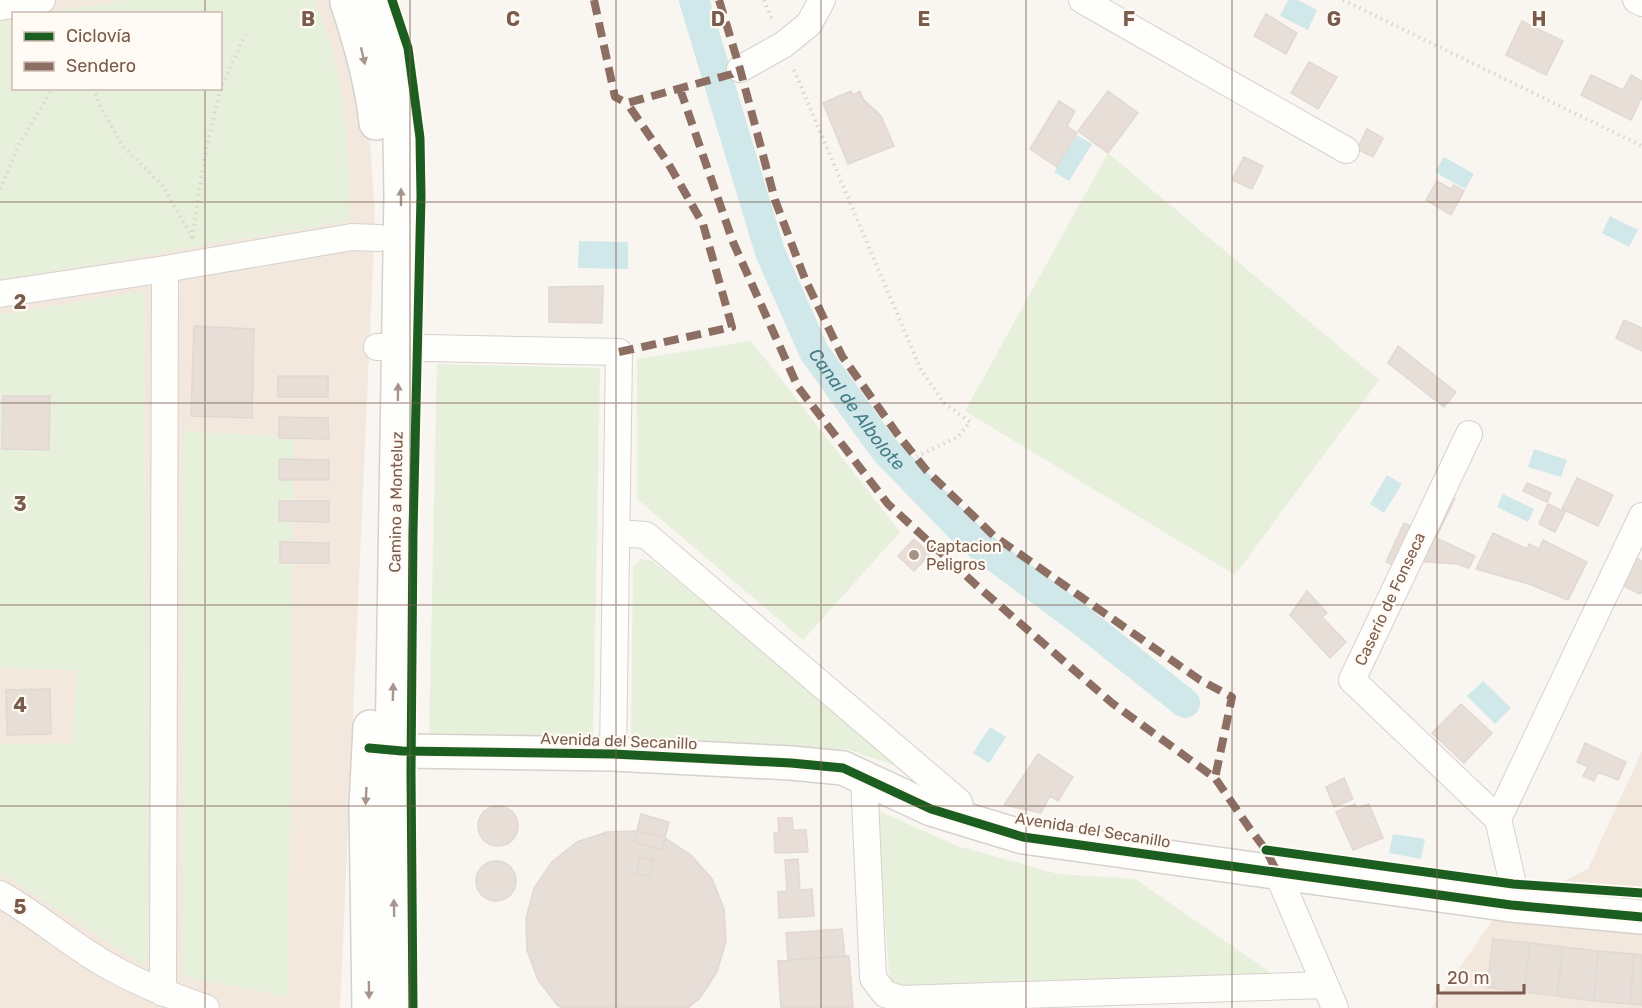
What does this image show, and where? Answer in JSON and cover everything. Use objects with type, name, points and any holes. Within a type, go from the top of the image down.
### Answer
[{"type":"street","points":[[0,8],[41,0]]},
{"type":"street","name":"Camino a Monteluz","points":[[347,0],[374,102],[378,141],[379,237],[388,348]]},
{"type":"street","name":"Camino a Monteluz","points":[[369,0],[388,55],[400,135],[401,195],[388,348],[381,750],[395,1008]]},
{"type":"street","points":[[740,69],[783,45],[809,24],[822,0]]},
{"type":"street","points":[[1082,0],[1346,150]]},
{"type":"street","points":[[1636,0],[1642,3]]},
{"type":"street","points":[[0,294],[351,237],[379,237]]},
{"type":"street","points":[[163,993],[165,269]]},
{"type":"street","points":[[388,348],[619,351],[613,754]]},
{"type":"street","name":"Caserío de Fonseca","points":[[1469,434],[1352,680],[1498,819]]},
{"type":"street","points":[[1511,904],[1513,884],[1498,819],[1642,516]]},
{"type":"street","points":[[617,533],[646,535],[959,802],[963,819]]},
{"type":"street","name":"Camino a Monteluz","points":[[369,1008],[366,806],[381,750]]},
{"type":"street","name":"Avenida del Secanillo","points":[[381,750],[613,754],[843,768],[931,809],[1023,837],[1511,904],[1642,916]]},
{"type":"street","points":[[864,777],[873,978],[885,994],[902,999],[1324,985]]},
{"type":"street","points":[[1277,872],[1335,1008]]},
{"type":"street","points":[[0,894],[111,968],[163,993],[206,1008]]},
{"type":"path","points":[[764,0],[921,370],[944,403],[970,422],[958,437],[915,457]]},
{"type":"path","points":[[1343,0],[1642,146]]},
{"type":"path","points":[[222,86],[245,35]]},
{"type":"path","points":[[0,189],[20,142],[50,90]]},
{"type":"path","points":[[95,90],[99,104],[122,145],[162,185],[192,237],[206,150],[220,90]]},
{"type":"shaded area","points":[[0,0],[336,0],[369,123],[375,220],[340,1008],[0,1008]]},
{"type":"shaded area","points":[[1642,751],[1642,1008],[1431,1008],[1497,914],[1588,869]]},
{"type":"green space","points":[[127,0],[314,0],[336,65],[344,109],[350,221],[0,280],[0,22],[12,19],[12,90],[222,90],[222,12],[53,12]]},
{"type":"green space","points":[[1108,153],[1379,380],[1235,575],[965,411]]},
{"type":"green space","points":[[137,292],[145,295],[149,958],[140,963],[0,872],[0,744],[73,743],[76,670],[0,668],[0,315]]},
{"type":"green space","points":[[751,341],[900,532],[803,640],[637,499],[637,359]]},
{"type":"green space","points":[[437,364],[600,368],[593,745],[429,741]]},
{"type":"green space","points":[[184,431],[294,437],[288,997],[182,976]]},
{"type":"green space","points":[[641,559],[651,560],[916,773],[847,749],[631,745],[633,568]]},
{"type":"green space","points":[[877,810],[957,846],[1058,874],[1135,879],[1277,977],[890,986]]},
{"type":"water","points":[[1288,0],[1298,0],[1317,10],[1308,30],[1280,16]]},
{"type":"water","points":[[1077,135],[1092,144],[1069,181],[1054,172]]},
{"type":"water","points":[[1444,157],[1474,174],[1465,189],[1435,172]]},
{"type":"water","points":[[1610,216],[1638,230],[1629,247],[1602,233]]},
{"type":"water","points":[[579,241],[628,242],[628,269],[578,268]]},
{"type":"water","points":[[1534,449],[1567,460],[1561,477],[1528,467]]},
{"type":"water","points":[[1387,475],[1402,484],[1384,513],[1370,504]]},
{"type":"water","points":[[1503,494],[1534,509],[1528,522],[1497,507]]},
{"type":"water","points":[[1483,681],[1511,708],[1495,724],[1467,696]]},
{"type":"water","points":[[990,727],[1006,737],[989,763],[973,753]]},
{"type":"water","points":[[1393,834],[1425,839],[1421,859],[1389,853]]},
{"type":"building","points":[[1266,14],[1297,33],[1286,54],[1254,36]]},
{"type":"building","points":[[1522,21],[1563,41],[1546,75],[1506,55]]},
{"type":"building","points":[[1309,62],[1337,77],[1318,109],[1291,93]]},
{"type":"building","points":[[1591,75],[1623,90],[1631,75],[1642,81],[1642,97],[1631,120],[1581,95]]},
{"type":"building","points":[[851,91],[853,95],[860,91],[863,99],[881,116],[894,146],[848,164],[823,103]]},
{"type":"building","points":[[1108,91],[1138,113],[1108,153],[1078,131]]},
{"type":"building","points":[[1059,101],[1075,111],[1067,126],[1077,133],[1057,167],[1030,149]]},
{"type":"building","points":[[1367,129],[1383,138],[1373,157],[1357,149]]},
{"type":"building","points":[[1244,157],[1263,166],[1252,189],[1232,180]]},
{"type":"building","points":[[1437,181],[1451,189],[1454,185],[1464,191],[1451,215],[1426,200]]},
{"type":"building","points":[[603,286],[602,323],[549,322],[549,287]]},
{"type":"building","points":[[1624,320],[1642,328],[1642,351],[1616,338]]},
{"type":"building","points":[[194,326],[254,329],[252,418],[191,416]]},
{"type":"building","points":[[1398,346],[1456,392],[1444,407],[1388,363]]},
{"type":"building","points":[[278,376],[328,376],[328,397],[278,397]]},
{"type":"building","points":[[3,396],[50,396],[49,450],[2,449]]},
{"type":"building","points":[[279,417],[328,418],[329,439],[279,438]]},
{"type":"building","points":[[279,459],[329,460],[329,480],[279,480]]},
{"type":"building","points":[[1577,478],[1613,495],[1598,526],[1562,509]]},
{"type":"building","points":[[1527,483],[1551,493],[1547,502],[1523,491]]},
{"type":"building","points":[[1446,494],[1455,498],[1436,538],[1475,556],[1469,568],[1457,564],[1415,561]]},
{"type":"building","points":[[279,501],[329,501],[329,522],[279,521]]},
{"type":"building","points":[[1548,504],[1565,512],[1555,532],[1539,524]]},
{"type":"building","points":[[1404,523],[1416,529],[1398,568],[1386,562]]},
{"type":"building","points":[[1493,533],[1527,549],[1529,544],[1539,549],[1543,540],[1587,562],[1568,600],[1529,584],[1476,569]]},
{"type":"building","name":"Captacion Peligros","points":[[914,539],[930,554],[914,571],[898,556]]},
{"type":"building","points":[[280,542],[329,543],[329,563],[280,563]]},
{"type":"building","points":[[1633,556],[1642,561],[1642,591],[1640,594],[1620,584]]},
{"type":"building","points":[[1307,591],[1327,613],[1322,617],[1346,642],[1330,658],[1290,615]]},
{"type":"building","points":[[50,689],[51,734],[7,735],[6,690]]},
{"type":"building","points":[[1461,704],[1492,733],[1464,763],[1432,733]]},
{"type":"building","points":[[1585,743],[1626,762],[1618,780],[1598,772],[1594,781],[1583,776],[1588,767],[1577,762]]},
{"type":"building","points":[[1038,754],[1073,777],[1058,801],[1050,796],[1041,813],[1004,805]]},
{"type":"building","points":[[1344,778],[1353,799],[1334,807],[1326,787]]},
{"type":"building","points":[[1355,804],[1357,808],[1369,804],[1383,838],[1353,850],[1336,812]]},
{"type":"building","points":[[498,806],[512,812],[518,826],[512,840],[498,846],[484,840],[478,826],[484,812]]},
{"type":"building","points":[[641,814],[669,822],[662,850],[634,842]]},
{"type":"building","points":[[778,818],[792,818],[793,830],[806,830],[808,852],[775,853],[774,833],[779,833]]},
{"type":"building","points":[[637,831],[665,838],[691,855],[712,879],[724,909],[726,941],[717,972],[700,998],[688,1008],[562,1008],[557,1005],[538,980],[527,950],[526,918],[534,888],[552,862],[577,842],[607,832]]},
{"type":"building","points":[[639,858],[653,860],[651,876],[637,874]]},
{"type":"building","points":[[798,859],[800,890],[812,889],[814,916],[779,918],[778,892],[787,891],[785,860]]},
{"type":"building","points":[[496,861],[510,867],[516,881],[510,895],[496,901],[482,895],[476,881],[482,867]]},
{"type":"building","points":[[842,929],[845,956],[788,960],[786,933]]},
{"type":"building","points":[[1493,939],[1530,943],[1524,992],[1487,987]]},
{"type":"building","points":[[1530,943],[1563,947],[1557,996],[1524,992]]},
{"type":"building","points":[[1563,947],[1598,951],[1594,1001],[1557,996]]},
{"type":"building","points":[[1598,951],[1634,954],[1630,1004],[1594,1001]]},
{"type":"building","points":[[1634,954],[1642,955],[1642,1005],[1630,1004]]},
{"type":"building","points":[[849,956],[853,1008],[781,1008],[778,961]]},
{"type":"waterway","name":"Canal de Albolote","points":[[694,0],[770,252],[814,352],[884,449],[971,539],[1083,622],[1185,703]]},
{"type":"marked path","points":[[594,0],[615,97],[627,103],[732,74],[740,69]]},
{"type":"marked path","points":[[719,0],[775,200],[805,279],[842,356],[898,435],[927,471],[994,536],[1200,680],[1232,697],[1215,778]]},
{"type":"marked path","points":[[680,89],[733,242],[798,387],[888,504],[976,585],[1112,703],[1215,778],[1266,850],[1277,872]]},
{"type":"marked path","points":[[619,352],[732,327],[703,224],[668,163],[627,103]]},
{"type":"cycle path","points":[[392,0],[408,48],[420,138],[421,196],[413,532],[411,772],[413,1008]]},
{"type":"cycle path","points":[[369,748],[402,751],[613,754],[791,763],[843,768],[931,809],[1023,837],[1511,905],[1642,917]]},
{"type":"cycle path","points":[[1266,850],[1513,884],[1642,893]]},
{"type":"place","name":"Captacion Peligros","points":[[914,555]]}]
